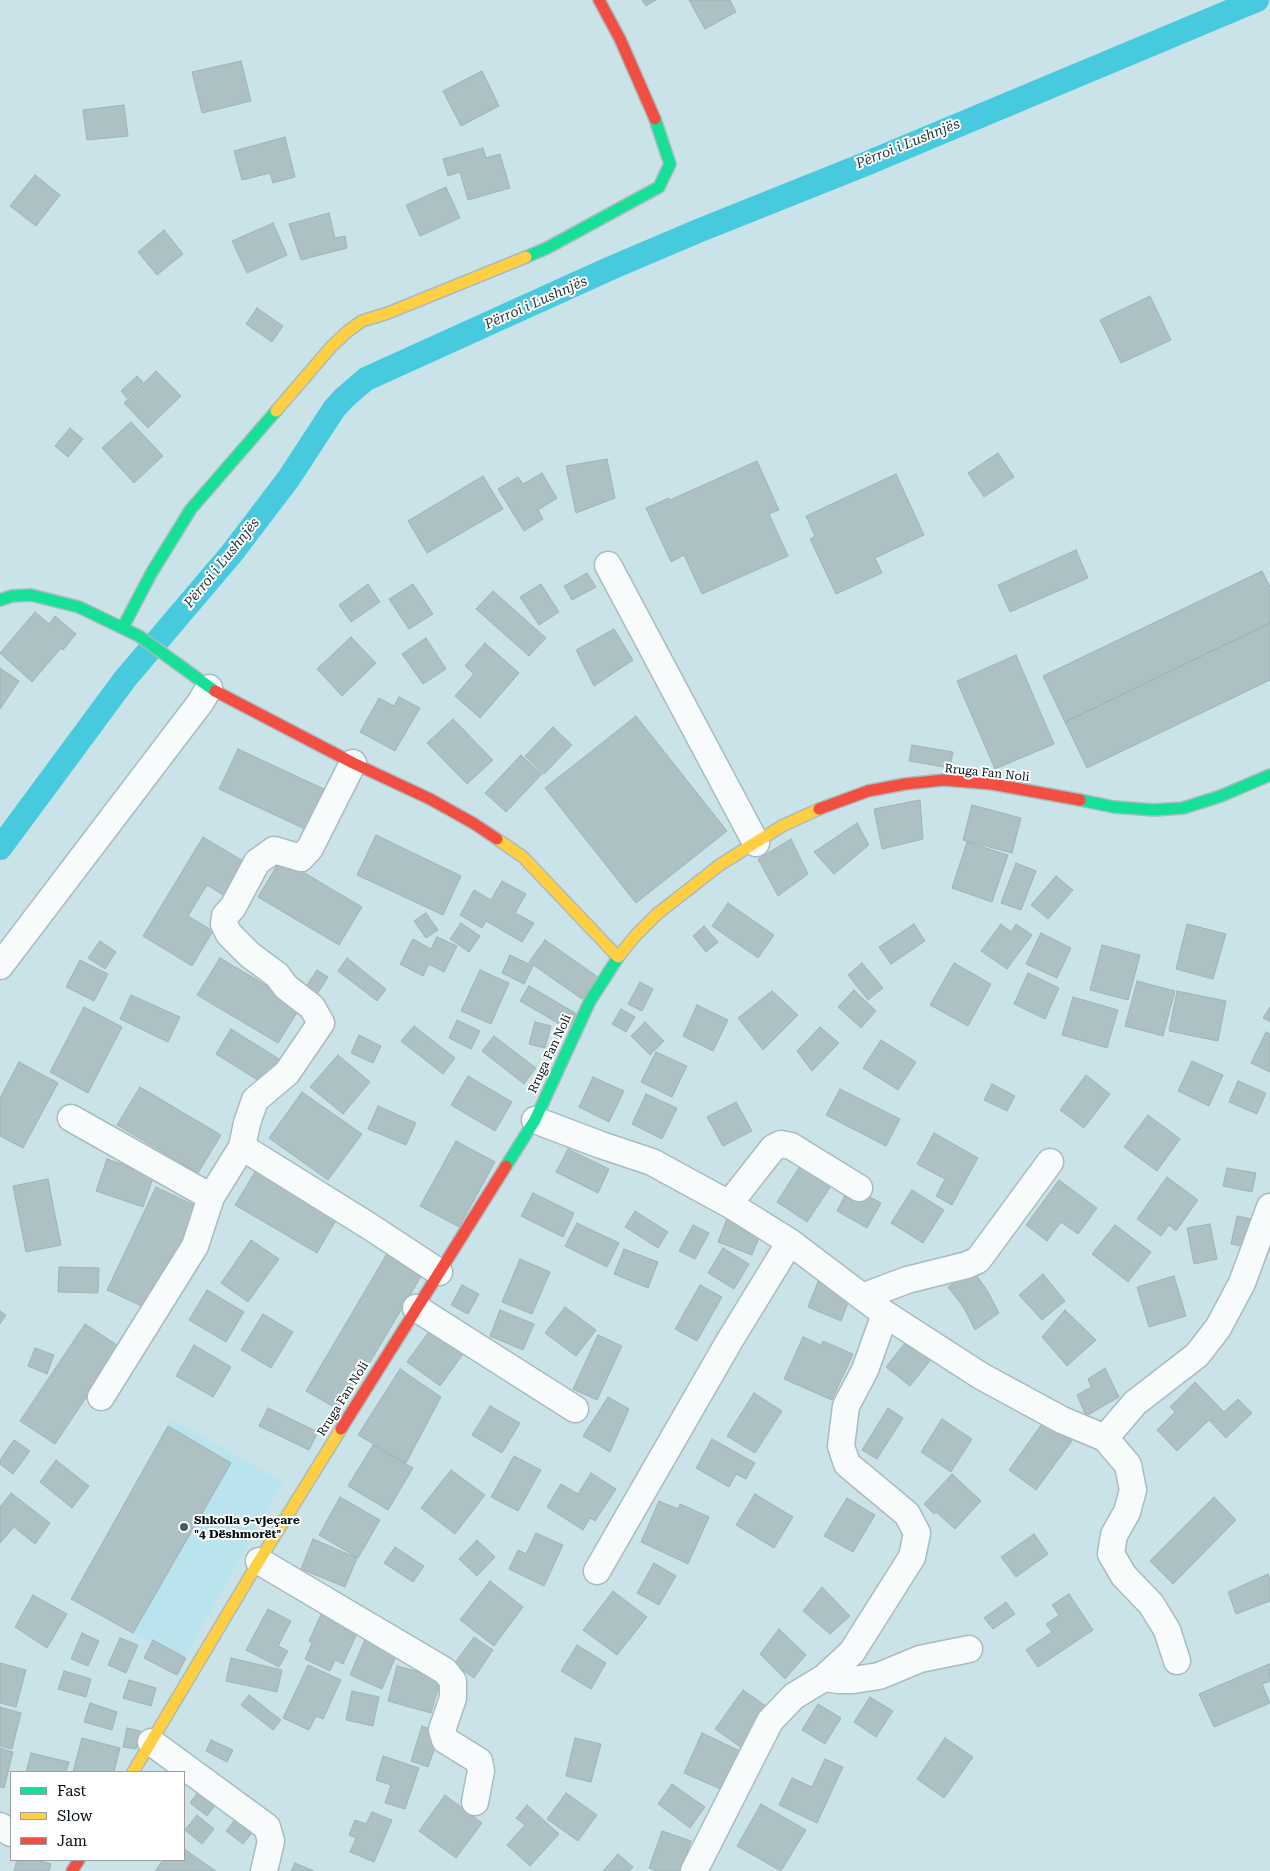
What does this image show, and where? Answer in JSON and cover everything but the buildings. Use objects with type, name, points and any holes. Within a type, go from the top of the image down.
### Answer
[{"type":"main road","points":[[126,629],[152,572],[191,510],[331,346],[348,331],[362,321],[547,248],[658,187],[670,164],[654,116],[620,39],[599,0]]},
{"type":"main road","points":[[0,600],[12,596],[31,595],[52,599],[78,607],[126,629],[200,682],[353,763],[430,799],[498,839],[523,857],[618,957]]},
{"type":"main road","name":"Rruga Fan Noli","points":[[134,1771],[258,1560],[535,1120],[590,1001],[618,957],[635,936],[664,908],[721,864],[782,826],[828,804],[868,791],[905,784],[944,780],[992,784],[1114,808],[1154,810],[1183,808],[1221,796],[1270,775]]},
{"type":"street","points":[[608,564],[756,843]]},
{"type":"street","points":[[0,966],[200,703],[200,682]]},
{"type":"street","points":[[101,1397],[195,1246],[211,1197],[242,1147],[247,1123],[255,1100],[288,1073],[321,1023],[312,1007],[286,987],[277,975],[250,955],[229,934],[224,924],[224,916],[233,907],[257,862],[274,850],[301,858],[310,848],[353,763]]},
{"type":"street","points":[[71,1118],[211,1197]]},
{"type":"street","points":[[535,1120],[652,1162],[729,1204],[790,1242],[885,1314],[981,1376],[1062,1420],[1105,1438],[1128,1465],[1133,1490],[1127,1512],[1114,1535],[1111,1554],[1124,1576],[1152,1604],[1167,1630],[1177,1661]]},
{"type":"street","points":[[729,1204],[773,1148],[781,1144],[790,1146],[859,1188]]},
{"type":"street","points":[[242,1147],[439,1272]]},
{"type":"street","points":[[862,1296],[907,1280],[967,1265],[978,1260],[1050,1162]]},
{"type":"street","points":[[1105,1438],[1135,1403],[1196,1355],[1218,1328],[1242,1283],[1270,1207]]},
{"type":"street","points":[[597,1571],[730,1340],[790,1242]]},
{"type":"street","points":[[416,1308],[575,1409]]},
{"type":"street","points":[[694,1871],[770,1721],[794,1696],[824,1678],[852,1652],[912,1557],[917,1533],[907,1514],[847,1464],[841,1446],[846,1406],[864,1370],[885,1314]]},
{"type":"street","points":[[258,1560],[445,1671],[453,1681],[453,1698],[442,1730],[444,1740],[479,1761],[481,1771],[475,1802]]},
{"type":"street","points":[[824,1678],[846,1680],[879,1676],[920,1659],[969,1649]]},
{"type":"street","points":[[151,1742],[266,1827],[271,1840],[264,1871]]},
{"type":"shaded area","name":"Shkolla 9-vjeçare \"4 Dëshmorët\"","points":[[171,1419],[283,1482],[183,1661],[71,1599]]},
{"type":"waterway","name":"Përroi i Lushnjës","points":[[0,848],[125,679],[232,553],[289,478],[334,409],[366,379],[611,268],[1257,0]]},
{"type":"traffic: fast","points":[[526,257],[547,248],[659,187],[670,164],[655,119]]},
{"type":"traffic: fast","points":[[123,627],[152,572],[191,509],[276,411]]},
{"type":"traffic: fast","points":[[0,600],[12,596],[31,595],[79,607],[139,636],[215,691]]},
{"type":"traffic: fast","points":[[1080,800],[1114,807],[1154,810],[1183,808],[1221,796],[1270,775]]},
{"type":"traffic: fast","points":[[506,1166],[535,1120],[590,1001],[619,956]]},
{"type":"traffic: slow","points":[[276,411],[331,347],[362,321],[388,313],[526,257]]},
{"type":"traffic: slow","points":[[619,956],[635,936],[657,914],[721,864],[782,826],[819,809]]},
{"type":"traffic: slow","points":[[497,839],[523,857],[618,957]]},
{"type":"traffic: slow","points":[[134,1771],[259,1561],[341,1429]]},
{"type":"traffic: jam","points":[[599,0],[620,39],[655,119]]},
{"type":"traffic: jam","points":[[215,691],[353,763],[430,799],[497,839]]},
{"type":"traffic: jam","points":[[819,809],[868,791],[905,784],[944,780],[992,784],[1080,800]]},
{"type":"traffic: jam","points":[[341,1429],[506,1166]]},
{"type":"traffic: jam","points":[[72,1871],[78,1861]]},
{"type":"place","name":"Shkolla 9-vjeçare \"4 Dëshmorët\"","points":[[184,1527]]}]
